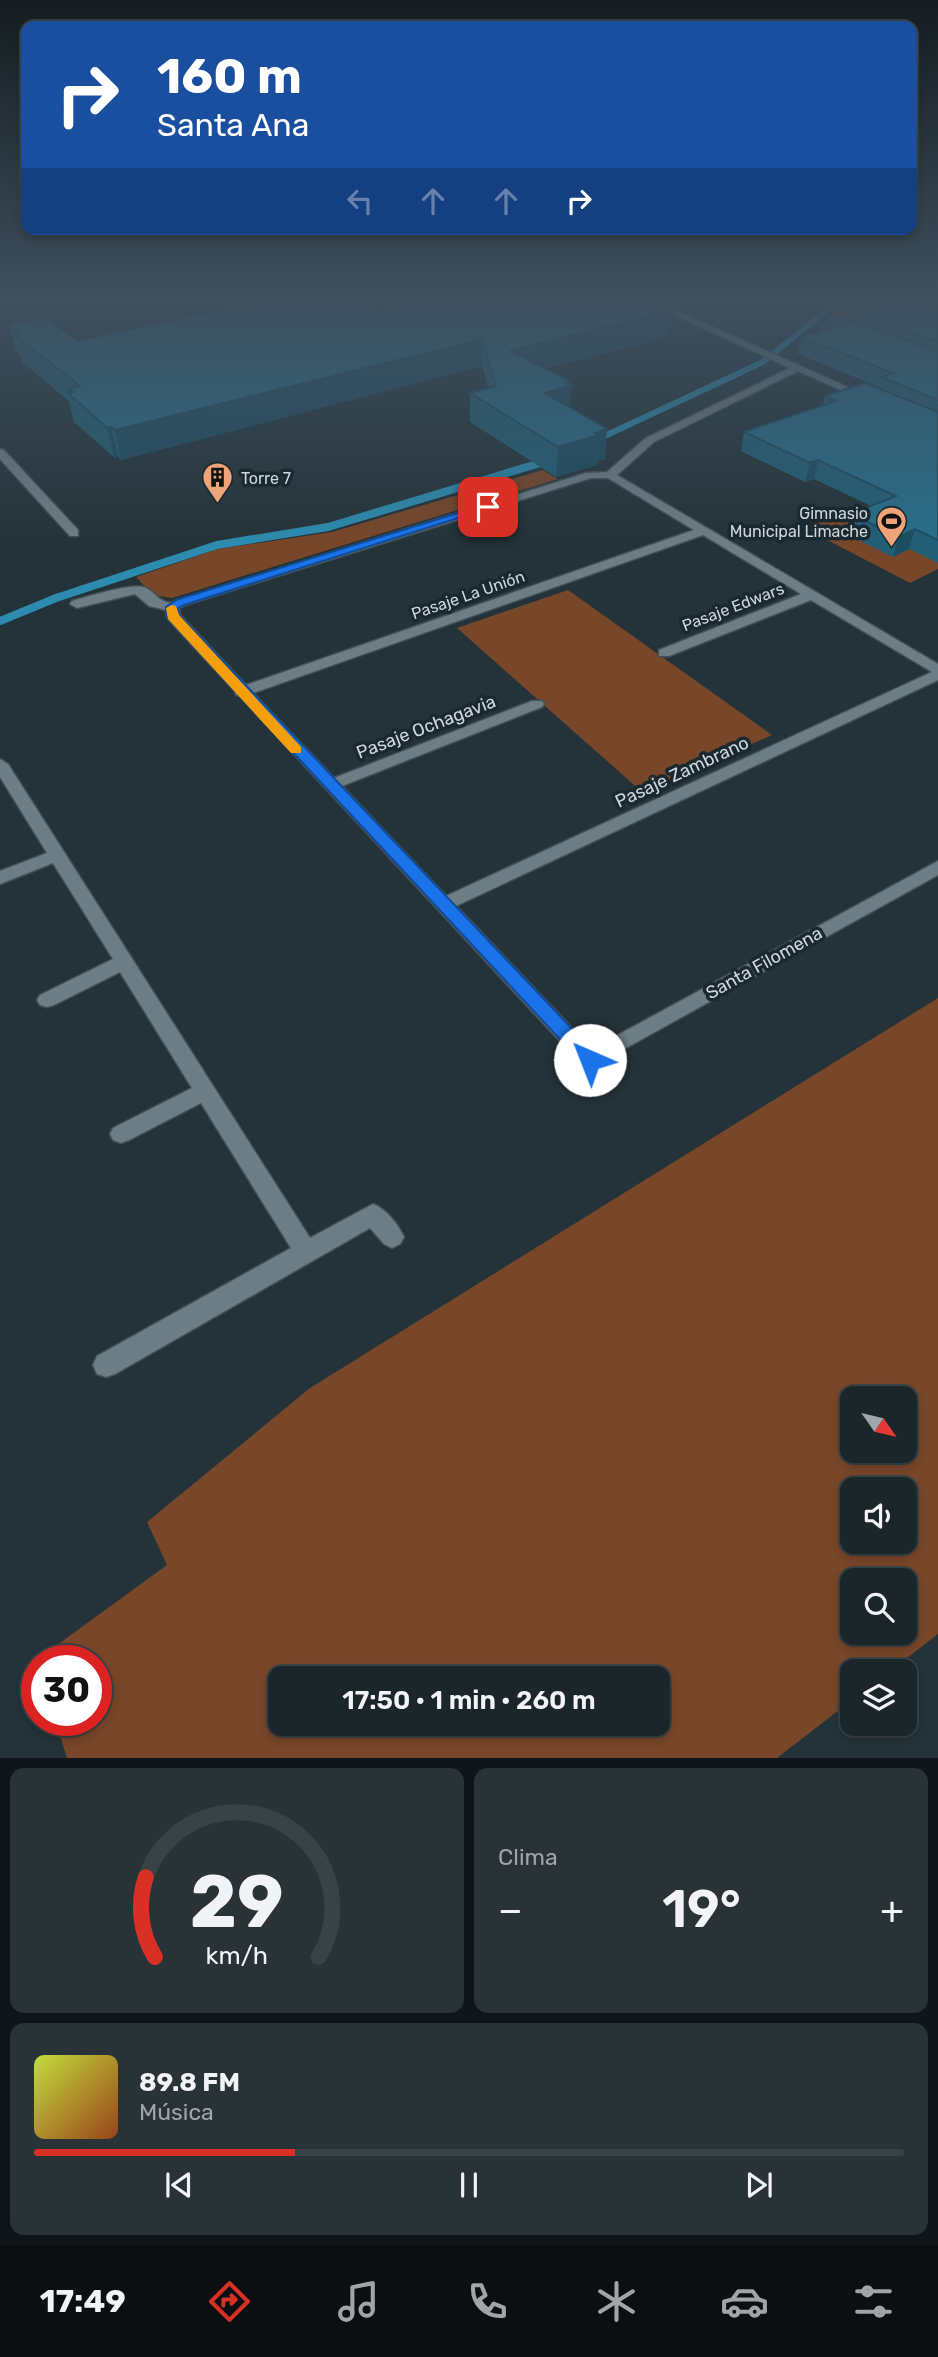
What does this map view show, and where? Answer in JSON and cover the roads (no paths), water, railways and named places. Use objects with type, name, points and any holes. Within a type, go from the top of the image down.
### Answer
[{"type":"street","points":[[610,475],[650,440],[774,379]]},
{"type":"street","points":[[823,379],[874,401]]},
{"type":"street","points":[[0,452],[74,533]]},
{"type":"street","points":[[76,604],[135,590],[141,591],[153,603],[172,607],[180,602],[590,475],[610,475],[814,594],[938,672]]},
{"type":"street","name":"Pasaje La Unión","points":[[241,692],[706,530]]},
{"type":"street","name":"Pasaje Edwars","points":[[664,653],[814,594]]},
{"type":"street","points":[[172,607],[173,616],[241,692],[442,905]]},
{"type":"street","name":"Pasaje Zambrano","points":[[442,905],[938,672]]},
{"type":"street","name":"Pasaje Ochagavia","points":[[330,785],[537,704]]},
{"type":"street","points":[[3,774],[57,855],[306,1252]]},
{"type":"street","points":[[0,878],[57,855]]},
{"type":"street","name":"Santa Filomena","points":[[442,905],[590,1060],[938,867]]},
{"type":"street","points":[[47,1000],[124,962]]},
{"type":"street","points":[[121,1134],[205,1091]]},
{"type":"street","points":[[106,1365],[373,1214],[391,1237]]},
{"type":"waterway","points":[[594,441],[727,379]]},
{"type":"waterway","points":[[0,621],[56,598],[217,545],[328,527],[550,460]]},
{"type":"place","name":"Torre 7","points":[[218,505]]},
{"type":"place","name":"Gimnasio Municipal Limache","points":[[891,549]]}]
